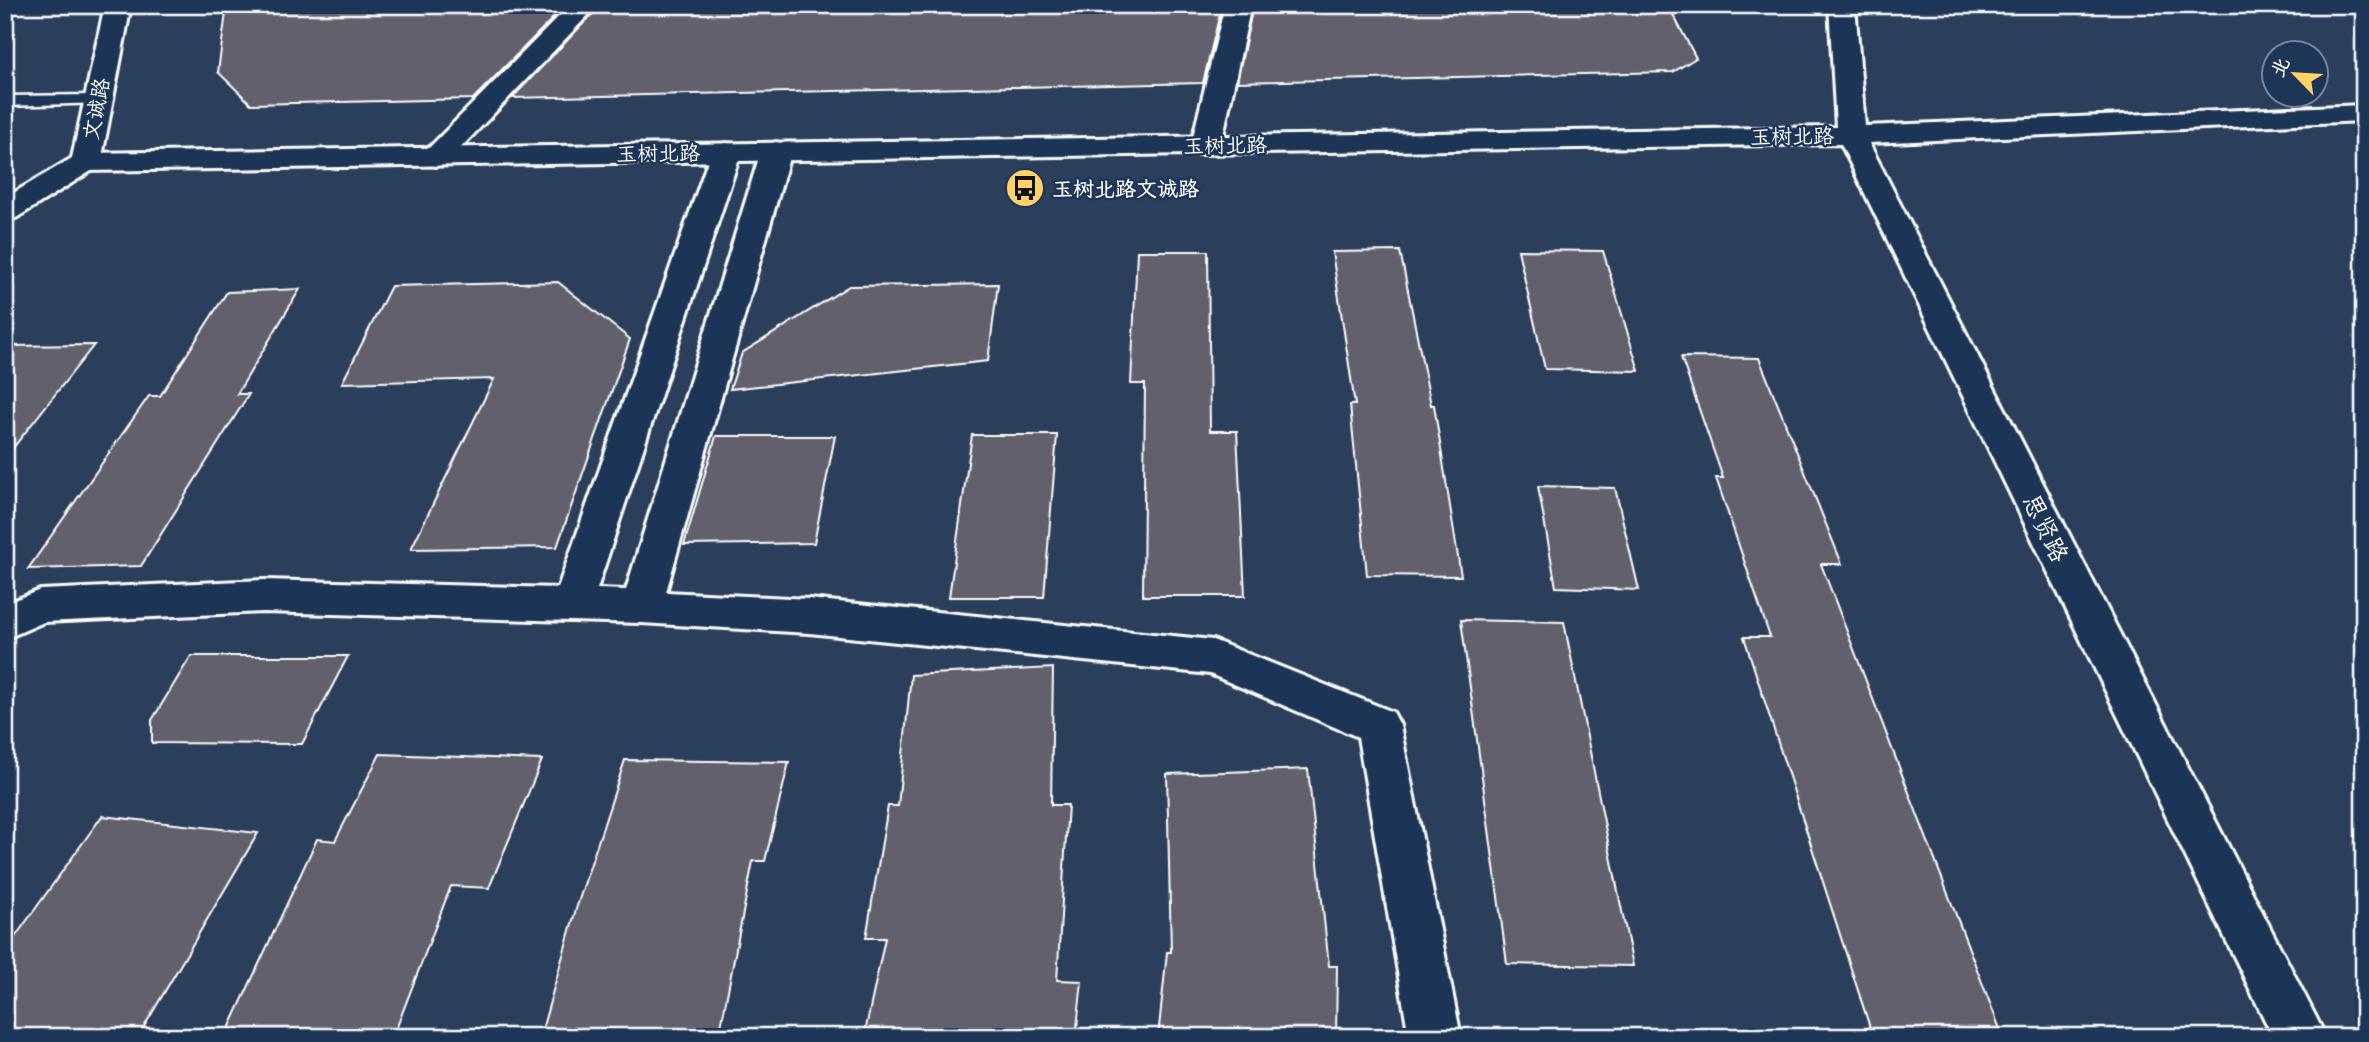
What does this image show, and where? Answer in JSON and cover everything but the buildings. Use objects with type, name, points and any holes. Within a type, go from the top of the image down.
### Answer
[{"type":"main road","name":"文诚路","points":[[5,211],[86,162],[118,5]]},
{"type":"main road","points":[[436,157],[585,5]]},
{"type":"main road","points":[[1206,145],[1238,5]]},
{"type":"main road","name":"思贤路","points":[[1842,5],[1851,135],[2300,1037]]},
{"type":"main road","name":"玉树北路","points":[[86,162],[1851,135],[2364,113]]},
{"type":"main road","points":[[642,607],[776,151]]},
{"type":"main road","points":[[572,605],[726,152]]},
{"type":"main road","points":[[5,622],[40,606],[264,596],[642,607],[809,617],[1213,657],[1378,726],[1435,1037]]},
{"type":"lane","points":[[5,101],[98,100]]},
{"type":"place","name":"玉树北路文诚路","points":[[1025,188]]}]
